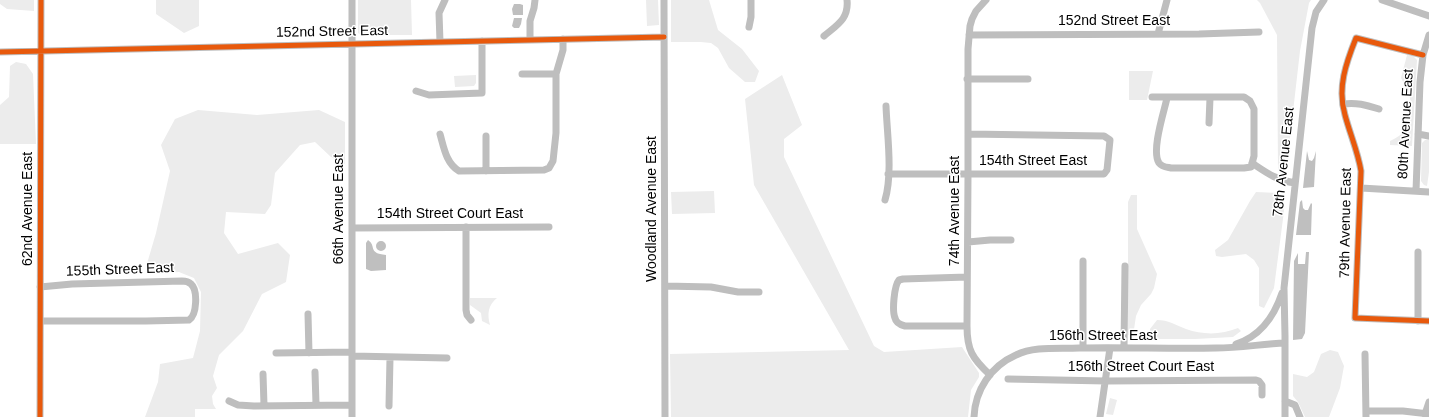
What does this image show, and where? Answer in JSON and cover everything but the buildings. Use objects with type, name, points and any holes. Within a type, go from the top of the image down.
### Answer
[{"type":"street","name":"62nd Avenue East","points":[[40,0],[40,417]]},
{"type":"street","name":"66th Avenue East","points":[[352,0],[352,417]]},
{"type":"street","points":[[440,42],[439,14],[445,0]]},
{"type":"street","points":[[530,40],[530,21],[535,0]]},
{"type":"street","name":"Woodland Avenue East","points":[[664,0],[665,417]]},
{"type":"street","points":[[748,27],[751,17],[751,0]]},
{"type":"street","points":[[824,36],[837,26],[846,14],[847,0]]},
{"type":"street","name":"74th Avenue East","points":[[986,0],[976,11],[972,19],[969,34],[967,79],[967,340],[977,364],[990,375]]},
{"type":"street","points":[[1158,34],[1167,0]]},
{"type":"street","name":"78th Avenue East","points":[[1285,417],[1284,288],[1311,39],[1316,12],[1324,0]]},
{"type":"street","points":[[1382,0],[1429,16]]},
{"type":"street","name":"152nd Street East","points":[[969,34],[1158,34],[1259,32]]},
{"type":"street","name":"80th Avenue East","points":[[1416,191],[1420,82],[1423,55],[1429,35]]},
{"type":"street","name":"152nd Street East","points":[[0,52],[664,37]]},
{"type":"street","name":"79th Avenue East","points":[[1418,321],[1355,318],[1361,188],[1360,164],[1344,114],[1342,86],[1344,72],[1356,38],[1423,55]]},
{"type":"street","points":[[440,134],[450,164],[459,171],[544,170],[551,165],[553,160],[556,133],[556,74],[563,39]]},
{"type":"street","points":[[416,91],[429,95],[482,93],[482,41]]},
{"type":"street","points":[[522,74],[556,74]]},
{"type":"street","points":[[967,79],[1028,79]]},
{"type":"street","points":[[1152,97],[1244,97],[1250,101],[1254,109],[1254,156],[1251,167],[1171,168],[1162,166],[1158,160],[1157,146],[1167,98]]},
{"type":"street","points":[[1209,123],[1210,98]]},
{"type":"street","points":[[1343,104],[1357,103],[1379,109]]},
{"type":"street","points":[[885,200],[888,174],[886,106]]},
{"type":"street","name":"154th Street East","points":[[888,174],[968,175],[1106,173],[1110,140],[1101,135],[968,134]]},
{"type":"street","points":[[1418,134],[1429,136]]},
{"type":"street","points":[[486,136],[486,171]]},
{"type":"street","points":[[1252,163],[1273,177],[1295,183]]},
{"type":"street","points":[[1361,188],[1429,192]]},
{"type":"street","points":[[466,227],[466,310],[467,315],[471,320]]},
{"type":"street","name":"154th Street Court East","points":[[352,228],[549,227]]},
{"type":"street","points":[[968,242],[1011,240]]},
{"type":"street","points":[[1418,252],[1418,321],[1429,321]]},
{"type":"street","points":[[1083,261],[1083,348]]},
{"type":"street","points":[[1124,348],[1125,266]]},
{"type":"street","points":[[967,326],[905,326],[898,323],[895,318],[895,288],[897,282],[901,280],[968,277]]},
{"type":"street","name":"155th Street East","points":[[40,287],[72,284],[182,281],[191,283],[195,291],[193,316],[189,320],[41,321]]},
{"type":"street","points":[[665,286],[711,287],[738,292],[759,292]]},
{"type":"street","name":"78th Avenue East","points":[[1225,348],[1253,337],[1260,331],[1274,314],[1284,288]]},
{"type":"street","points":[[308,314],[309,353]]},
{"type":"street","name":"156th Street East","points":[[990,375],[1001,364],[1015,355],[1039,349],[1225,348],[1285,343]]},
{"type":"street","points":[[1100,417],[1110,348]]},
{"type":"street","points":[[276,353],[352,354],[390,358],[446,358]]},
{"type":"street","points":[[1366,354],[1366,414],[1403,411],[1427,415],[1429,402]]},
{"type":"street","points":[[389,406],[390,358]]},
{"type":"street","points":[[315,372],[316,404]]},
{"type":"street","points":[[263,374],[264,405]]},
{"type":"street","points":[[974,417],[979,391],[983,383],[990,375]]},
{"type":"street","name":"156th Street Court East","points":[[1008,379],[1106,381],[1256,380],[1262,385],[1262,395]]},
{"type":"street","points":[[229,401],[238,405],[352,405]]},
{"type":"street","points":[[1286,401],[1295,405],[1300,417]]},
{"type":"shaded area","points":[[0,0],[34,0],[34,11],[7,9],[0,4]]},
{"type":"shaded area","points":[[156,0],[199,0],[199,26],[184,33],[156,14]]},
{"type":"shaded area","points":[[358,0],[411,0],[412,35],[361,35],[358,33]]},
{"type":"shaded area","points":[[646,0],[658,0],[659,25],[647,26]]},
{"type":"shaded area","points":[[671,0],[709,0],[718,30],[742,49],[759,71],[755,82],[745,82],[729,68],[718,48],[711,43],[671,42]]},
{"type":"shaded area","points":[[1257,0],[1311,0],[1309,3],[1300,51],[1287,164],[1283,170],[1278,171],[1277,35]]},
{"type":"shaded area","points":[[514,4],[523,5],[523,15],[513,15],[512,9]]},
{"type":"shaded area","points":[[514,18],[522,18],[519,28],[514,28],[512,26]]},
{"type":"shaded area","points":[[1407,55],[1413,56],[1417,60],[1412,146],[1390,145],[1390,141],[1399,136],[1406,129],[1412,114],[1409,96],[1401,78]]},
{"type":"shaded area","points":[[16,62],[26,64],[33,74],[36,144],[0,144],[0,105],[9,97],[10,66]]},
{"type":"shaded area","points":[[1129,71],[1153,71],[1147,100],[1129,100]]},
{"type":"shaded area","points":[[476,75],[476,83],[474,86],[455,87],[454,76]]},
{"type":"shaded area","points":[[782,75],[802,125],[784,139],[784,157],[874,346],[884,352],[962,347],[979,373],[979,377],[971,390],[968,417],[671,417],[670,354],[849,350],[754,185],[745,99]]},
{"type":"shaded area","points":[[198,110],[257,115],[319,110],[345,122],[345,164],[331,157],[315,142],[300,145],[275,173],[271,205],[265,214],[226,212],[224,233],[238,254],[278,243],[290,255],[286,282],[262,294],[243,331],[219,355],[213,376],[217,388],[212,396],[213,404],[216,409],[195,409],[195,417],[145,417],[158,382],[160,364],[193,358],[200,331],[201,292],[194,278],[179,272],[149,274],[146,267],[156,233],[170,171],[161,145],[175,119]]},
{"type":"shaded area","points":[[1429,139],[1429,172],[1427,186],[1421,181],[1422,143]]},
{"type":"shaded area","points":[[1307,151],[1309,160],[1312,161],[1316,151],[1314,187],[1303,188]]},
{"type":"shaded area","points":[[714,191],[715,213],[672,214],[671,192]]},
{"type":"shaded area","points":[[1256,192],[1278,193],[1283,197],[1284,211],[1274,288],[1264,308],[1259,306],[1259,268],[1254,260],[1246,254],[1222,257],[1216,256],[1215,250],[1228,240]]},
{"type":"shaded area","points":[[1131,195],[1137,195],[1137,229],[1157,274],[1151,294],[1141,305],[1136,316],[1133,336],[1128,335],[1128,202]]},
{"type":"shaded area","points":[[1302,200],[1303,208],[1305,210],[1308,210],[1311,203],[1312,204],[1311,235],[1296,235],[1300,202]]},
{"type":"shaded area","points":[[368,240],[371,242],[376,253],[386,255],[386,270],[371,271],[366,269],[366,243]]},
{"type":"shaded area","points":[[379,241],[383,241],[385,242],[385,250],[379,251],[376,248],[376,244]]},
{"type":"shaded area","points":[[1306,252],[1309,252],[1305,333],[1302,339],[1293,340],[1294,261],[1298,253],[1298,264],[1305,264]]},
{"type":"shaded area","points":[[470,298],[497,298],[489,310],[490,325],[482,321],[481,313],[470,305]]},
{"type":"shaded area","points":[[1157,320],[1199,332],[1219,333],[1238,328],[1241,331],[1233,337],[1157,339],[1150,335],[1150,329]]},
{"type":"shaded area","points":[[1330,350],[1338,352],[1344,366],[1340,388],[1329,417],[1305,417],[1298,402],[1293,396],[1293,374],[1307,377],[1314,372],[1321,354]]},
{"type":"shaded area","points":[[1110,398],[1117,400],[1113,415],[1106,414]]},
{"type":"cycle path","points":[[40,417],[41,0]]},
{"type":"cycle path","points":[[0,52],[664,37]]},
{"type":"cycle path","points":[[1423,55],[1356,38],[1346,66],[1342,85],[1342,95],[1345,115],[1361,171],[1355,318],[1429,321]]}]
